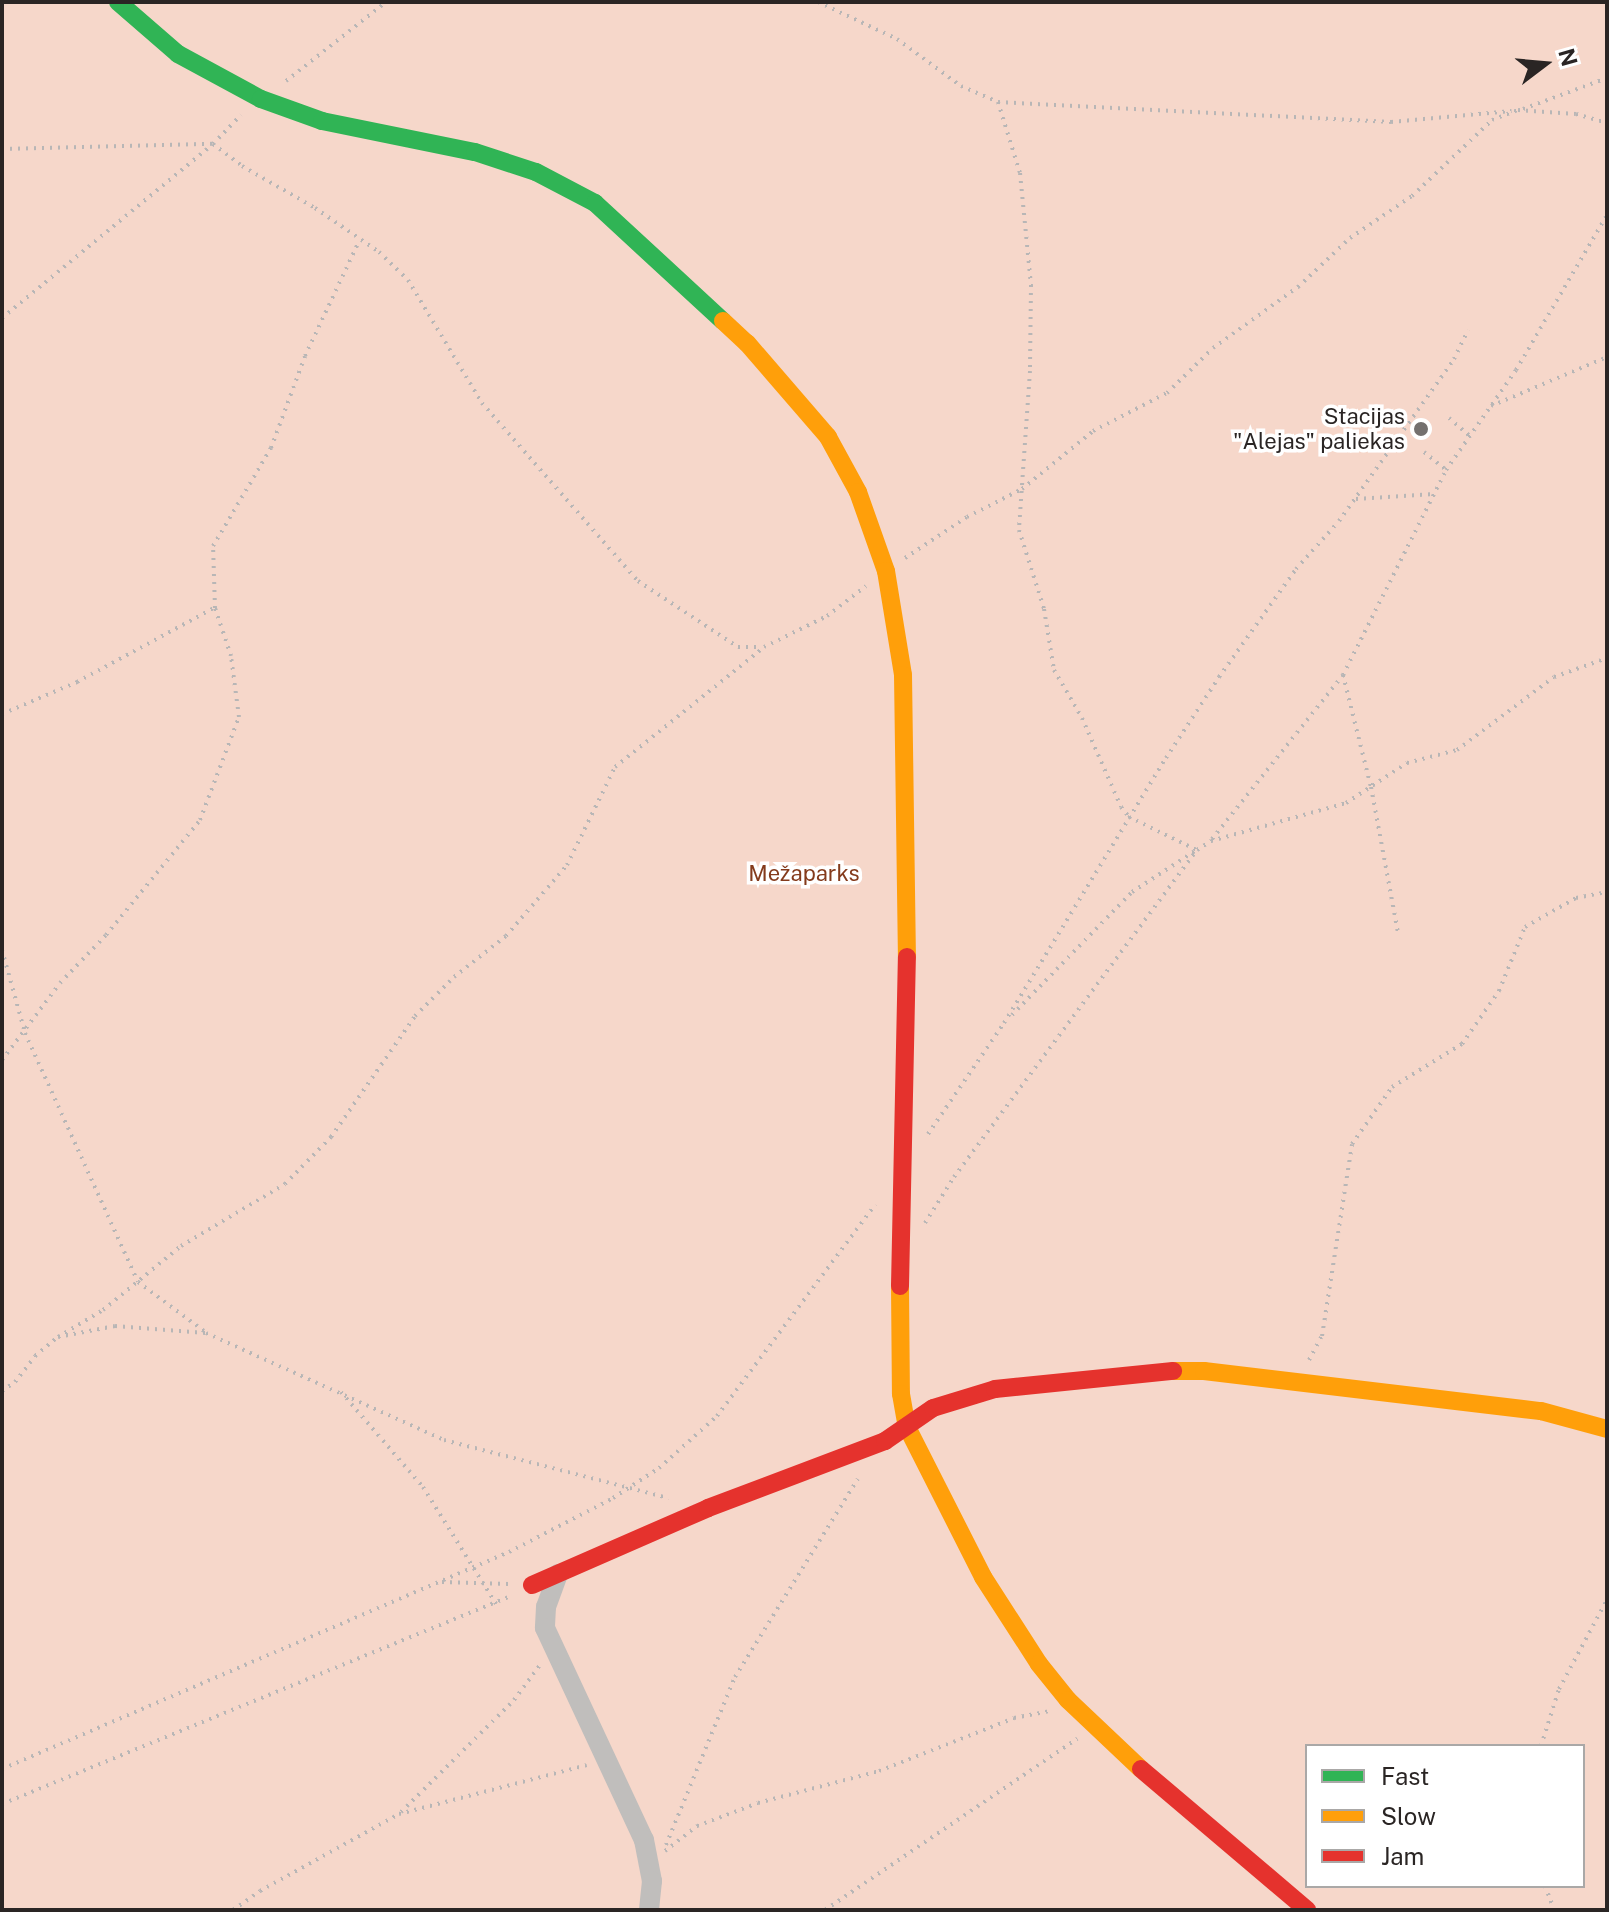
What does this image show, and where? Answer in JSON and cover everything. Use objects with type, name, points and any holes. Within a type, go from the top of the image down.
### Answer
[{"type":"street","points":[[118,2],[178,54],[261,99],[322,121],[475,152],[536,172],[595,203],[747,343],[828,437],[858,492],[886,571],[903,675],[907,987],[899,1262],[901,1394],[907,1427],[983,1577],[1039,1664],[1095,1727],[1307,1910]]},
{"type":"street","points":[[532,1585],[708,1508],[885,1441],[933,1408],[995,1389],[1155,1371],[1204,1371],[1541,1411],[1607,1429]]},
{"type":"street","points":[[558,1574],[546,1607],[545,1628],[644,1840],[652,1881],[649,1910]]},
{"type":"path","points":[[2,318],[213,144],[261,99],[386,2]]},
{"type":"path","points":[[818,2],[897,39],[961,86],[998,102],[1391,122],[1518,110],[1576,114],[1607,123]]},
{"type":"path","points":[[2,1391],[15,1382],[35,1356],[58,1337],[103,1310],[181,1246],[285,1184],[331,1137],[415,1016],[454,977],[506,936],[567,865],[615,767],[764,647],[827,616],[886,571],[967,517],[1022,489],[1093,431],[1167,393],[1213,348],[1298,287],[1350,238],[1412,196],[1492,120],[1607,78]]},
{"type":"path","points":[[998,102],[1020,173],[1031,285],[1019,530],[1044,609],[1054,670],[1082,718],[1129,817],[1197,850]]},
{"type":"path","points":[[2,149],[213,144],[379,252],[408,280],[482,403],[638,581],[738,647],[764,647]]},
{"type":"path","points":[[1211,841],[1343,675],[1446,470],[1516,370],[1607,215]]},
{"type":"path","points":[[2,1060],[60,983],[106,935],[200,820],[239,717],[231,656],[215,608],[213,546],[271,448],[311,341],[359,241]]},
{"type":"path","points":[[921,1145],[1004,1023],[1129,817],[1244,642],[1296,569],[1323,543],[1355,499],[1454,359],[1468,330]]},
{"type":"path","points":[[1491,406],[1607,357]]},
{"type":"path","points":[[1449,418],[1470,436]]},
{"type":"path","points":[[1424,452],[1446,470]]},
{"type":"path","points":[[1355,499],[1434,494]]},
{"type":"path","points":[[2,714],[77,682],[215,608]]},
{"type":"path","points":[[1004,1023],[1132,892],[1211,841],[1346,803],[1407,763],[1457,750],[1554,677],[1607,658]]},
{"type":"path","points":[[1343,675],[1371,787],[1398,933]]},
{"type":"path","points":[[923,1225],[954,1177],[1197,850]]},
{"type":"path","points":[[1298,1381],[1322,1336],[1352,1144],[1392,1087],[1462,1044],[1499,991],[1525,927],[1576,898],[1607,892]]},
{"type":"path","points":[[2,950],[25,1033],[138,1282],[206,1333],[444,1440],[708,1508]]},
{"type":"path","points":[[2,1769],[555,1531],[630,1488],[698,1436],[733,1399],[877,1204]]},
{"type":"path","points":[[58,1337],[115,1326],[206,1333]]},
{"type":"path","points":[[340,1391],[423,1487],[496,1604]]},
{"type":"path","points":[[652,1881],[735,1677],[861,1474]]},
{"type":"path","points":[[438,1582],[532,1585]]},
{"type":"path","points":[[2,1804],[496,1604],[532,1585]]},
{"type":"path","points":[[1542,1744],[1559,1689],[1607,1600]]},
{"type":"path","points":[[399,1814],[514,1700],[551,1645]]},
{"type":"path","points":[[663,1852],[697,1826],[758,1803],[879,1771],[1014,1718],[1075,1706]]},
{"type":"path","points":[[825,1910],[1095,1727]]},
{"type":"path","points":[[233,1910],[260,1891],[399,1814],[605,1760]]},
{"type":"path","points":[[1546,1888],[1554,1910]]},
{"type":"green space","name":"Mežaparks","points":[[2,2],[1607,2],[1607,1910],[2,1910]]},
{"type":"traffic: fast","points":[[118,2],[178,54],[261,99],[322,121],[475,152],[536,172],[595,203],[723,321]]},
{"type":"traffic: slow","points":[[723,321],[747,343],[828,437],[858,492],[886,571],[903,675],[907,957]]},
{"type":"traffic: slow","points":[[900,1286],[901,1394],[907,1427],[983,1577],[1039,1664],[1068,1700],[1141,1769]]},
{"type":"traffic: slow","points":[[1173,1371],[1204,1371],[1541,1411],[1607,1429]]},
{"type":"traffic: jam","points":[[900,1286],[907,957]]},
{"type":"traffic: jam","points":[[532,1585],[708,1508],[885,1441],[933,1408],[995,1389],[1173,1371]]},
{"type":"traffic: jam","points":[[1141,1769],[1307,1910]]},
{"type":"place","name":"Stacijas \"Alejas\" paliekas","points":[[1421,429]]}]
